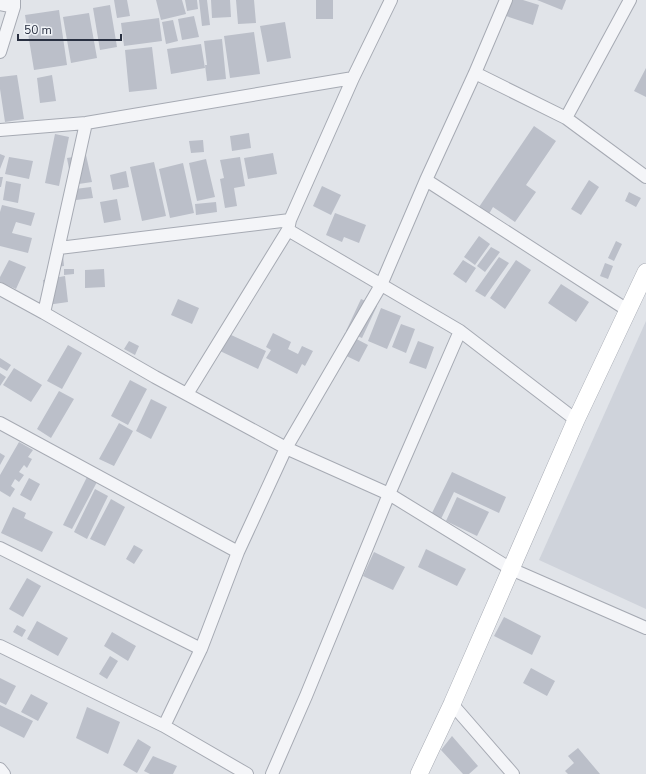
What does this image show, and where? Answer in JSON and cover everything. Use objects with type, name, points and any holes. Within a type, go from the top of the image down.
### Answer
[{"type":"street","points":[[187,394],[289,225],[353,78],[391,0]]},
{"type":"street","points":[[164,726],[201,649],[238,552],[286,448],[381,285],[506,0]]},
{"type":"street","points":[[566,118],[630,0]]},
{"type":"street","points":[[0,4],[14,3],[0,52]]},
{"type":"street","points":[[475,73],[566,118],[646,177]]},
{"type":"street","points":[[0,130],[86,123],[353,78]]},
{"type":"street","points":[[44,313],[86,123]]},
{"type":"street","points":[[426,180],[629,311]]},
{"type":"street","points":[[59,248],[289,225],[381,285],[460,331],[576,420]]},
{"type":"street","points":[[419,774],[452,704],[576,420],[629,311],[646,272]]},
{"type":"street","points":[[0,289],[155,377],[286,448],[389,494],[511,569],[646,628]]},
{"type":"street","points":[[272,774],[306,696],[389,494],[460,331]]},
{"type":"street","points":[[0,422],[238,552]]},
{"type":"street","points":[[0,548],[201,649]]},
{"type":"street","points":[[0,646],[164,726],[247,774]]},
{"type":"street","points":[[452,704],[513,774]]},
{"type":"street","points":[[0,769],[4,774]]},
{"type":"shaded area","points":[[646,321],[646,609],[539,560]]},
{"type":"building","points":[[114,0],[127,0],[130,16],[117,18]]},
{"type":"building","points":[[156,0],[182,0],[186,14],[161,20]]},
{"type":"building","points":[[185,0],[197,0],[198,9],[187,11]]},
{"type":"building","points":[[199,0],[207,0],[210,25],[202,26]]},
{"type":"building","points":[[211,0],[230,0],[231,17],[212,18]]},
{"type":"building","points":[[236,0],[254,0],[256,23],[238,24]]},
{"type":"building","points":[[316,0],[333,0],[333,19],[316,19]]},
{"type":"building","points":[[508,0],[523,0],[539,5],[533,25],[503,15]]},
{"type":"building","points":[[537,0],[566,0],[562,10]]},
{"type":"building","points":[[110,5],[117,47],[100,50],[93,8]]},
{"type":"building","points":[[59,10],[67,65],[34,70],[25,15]]},
{"type":"building","points":[[89,13],[97,58],[71,63],[63,17]]},
{"type":"building","points":[[194,16],[199,37],[182,40],[178,19]]},
{"type":"building","points":[[159,18],[162,41],[124,46],[121,23]]},
{"type":"building","points":[[173,20],[178,41],[166,44],[162,22]]},
{"type":"building","points":[[285,22],[291,58],[267,62],[260,26]]},
{"type":"building","points":[[254,32],[260,74],[230,78],[224,36]]},
{"type":"building","points":[[222,39],[226,79],[207,81],[204,41]]},
{"type":"building","points":[[201,44],[205,68],[171,74],[167,49]]},
{"type":"building","points":[[152,47],[157,89],[129,92],[125,50]]},
{"type":"building","points":[[646,68],[646,97],[634,91]]},
{"type":"building","points":[[17,75],[24,119],[5,122],[0,89],[0,77]]},
{"type":"building","points":[[52,75],[56,101],[40,103],[37,78]]},
{"type":"building","points":[[534,126],[556,141],[526,185],[536,192],[515,222],[493,207],[489,214],[479,207]]},
{"type":"building","points":[[249,133],[251,148],[232,151],[230,136]]},
{"type":"building","points":[[55,134],[69,137],[59,186],[45,183]]},
{"type":"building","points":[[203,140],[204,152],[191,153],[189,141]]},
{"type":"building","points":[[273,153],[277,174],[248,179],[244,158]]},
{"type":"building","points":[[0,154],[5,156],[0,169]]},
{"type":"building","points":[[86,155],[92,182],[72,185],[67,158]]},
{"type":"building","points":[[9,157],[33,161],[29,179],[5,174]]},
{"type":"building","points":[[240,157],[245,186],[234,188],[237,206],[225,208],[220,179],[224,178],[220,160]]},
{"type":"building","points":[[206,159],[215,197],[197,201],[189,163]]},
{"type":"building","points":[[154,162],[166,216],[142,221],[130,167]]},
{"type":"building","points":[[183,163],[194,213],[170,218],[159,169]]},
{"type":"building","points":[[126,171],[129,187],[113,190],[110,175]]},
{"type":"building","points":[[0,177],[3,177],[1,187],[0,187]]},
{"type":"building","points":[[589,180],[599,187],[581,215],[571,209]]},
{"type":"building","points":[[6,181],[21,184],[18,203],[3,200]]},
{"type":"building","points":[[322,186],[341,195],[331,215],[313,206]]},
{"type":"building","points":[[91,187],[93,198],[76,200],[75,189]]},
{"type":"building","points":[[629,192],[641,198],[636,207],[625,201]]},
{"type":"building","points":[[117,199],[121,220],[104,223],[100,202]]},
{"type":"building","points":[[216,202],[217,212],[196,215],[195,204]]},
{"type":"building","points":[[2,205],[35,213],[31,226],[16,222],[12,233],[32,238],[28,253],[0,246],[0,212]]},
{"type":"building","points":[[335,213],[366,225],[359,243],[344,237],[342,242],[326,235]]},
{"type":"building","points":[[479,236],[490,244],[475,265],[464,257]]},
{"type":"building","points":[[616,241],[622,244],[614,261],[608,258]]},
{"type":"building","points":[[491,247],[500,252],[485,272],[477,266]]},
{"type":"building","points":[[63,255],[64,266],[55,267],[54,256]]},
{"type":"building","points":[[499,257],[509,263],[485,297],[475,291]]},
{"type":"building","points":[[9,260],[26,267],[16,289],[0,282],[0,277]]},
{"type":"building","points":[[463,260],[476,268],[466,283],[453,274]]},
{"type":"building","points":[[516,260],[531,270],[505,309],[490,298]]},
{"type":"building","points":[[605,263],[613,266],[608,279],[600,276]]},
{"type":"building","points":[[64,269],[74,269],[74,274],[64,275]]},
{"type":"building","points":[[104,269],[105,287],[85,288],[85,270]]},
{"type":"building","points":[[65,276],[68,302],[47,305],[43,280]]},
{"type":"building","points":[[561,284],[589,302],[576,322],[548,303]]},
{"type":"building","points":[[178,299],[199,308],[192,324],[171,315]]},
{"type":"building","points":[[361,299],[377,306],[362,338],[346,331]]},
{"type":"building","points":[[381,308],[401,316],[387,349],[368,341]]},
{"type":"building","points":[[401,324],[415,329],[406,353],[392,347]]},
{"type":"building","points":[[273,333],[291,342],[288,349],[298,354],[302,346],[313,351],[305,366],[302,364],[297,374],[266,358],[271,350],[266,347]]},
{"type":"building","points":[[345,333],[368,345],[359,362],[336,351]]},
{"type":"building","points":[[229,334],[266,351],[258,369],[220,351]]},
{"type":"building","points":[[129,341],[139,346],[135,355],[124,349]]},
{"type":"building","points":[[418,341],[434,347],[426,369],[409,363]]},
{"type":"building","points":[[68,345],[82,353],[62,389],[47,381]]},
{"type":"building","points":[[0,358],[11,365],[7,371],[0,367]]},
{"type":"building","points":[[14,368],[42,385],[31,402],[3,385]]},
{"type":"building","points":[[0,373],[6,377],[0,386]]},
{"type":"building","points":[[130,380],[147,389],[128,425],[111,416]]},
{"type":"building","points":[[59,391],[74,399],[51,438],[37,429]]},
{"type":"building","points":[[151,399],[167,407],[151,439],[136,431]]},
{"type":"building","points":[[119,423],[133,431],[114,466],[99,459]]},
{"type":"building","points":[[19,442],[33,450],[28,457],[32,459],[27,468],[24,465],[19,472],[24,475],[19,482],[15,479],[11,486],[15,489],[10,497],[0,491],[0,475]]},
{"type":"building","points":[[0,453],[5,456],[0,465]]},
{"type":"building","points":[[452,472],[506,497],[499,513],[454,492],[441,519],[431,515]]},
{"type":"building","points":[[87,477],[97,482],[72,529],[63,525]]},
{"type":"building","points":[[29,478],[40,484],[31,501],[20,495]]},
{"type":"building","points":[[95,489],[108,496],[87,539],[74,532]]},
{"type":"building","points":[[457,497],[489,512],[477,536],[446,521]]},
{"type":"building","points":[[111,499],[125,507],[105,546],[90,539]]},
{"type":"building","points":[[13,507],[26,513],[24,518],[53,532],[42,552],[1,533]]},
{"type":"building","points":[[134,545],[143,550],[134,564],[126,559]]},
{"type":"building","points":[[426,549],[466,569],[457,586],[418,567]]},
{"type":"building","points":[[374,552],[405,567],[393,590],[363,576]]},
{"type":"building","points":[[27,578],[41,586],[23,617],[9,609]]},
{"type":"building","points":[[504,617],[541,636],[532,655],[494,636]]},
{"type":"building","points":[[37,621],[68,638],[58,656],[27,639]]},
{"type":"building","points":[[17,625],[26,630],[22,637],[13,632]]},
{"type":"building","points":[[112,632],[136,646],[128,661],[104,646]]},
{"type":"building","points":[[110,656],[118,661],[107,679],[99,674]]},
{"type":"building","points":[[531,668],[555,681],[547,696],[523,683]]},
{"type":"building","points":[[0,678],[16,686],[6,705],[0,702]]},
{"type":"building","points":[[31,694],[48,703],[38,721],[21,712]]},
{"type":"building","points":[[0,705],[33,721],[24,738],[0,726]]},
{"type":"building","points":[[87,707],[120,722],[108,754],[76,738]]},
{"type":"building","points":[[452,736],[478,766],[469,774],[463,774],[441,750]]},
{"type":"building","points":[[138,739],[151,747],[137,773],[123,765]]},
{"type":"building","points":[[578,748],[600,774],[568,774],[565,771],[574,763],[568,756]]},
{"type":"building","points":[[153,756],[177,766],[173,774],[150,774],[144,771]]}]
